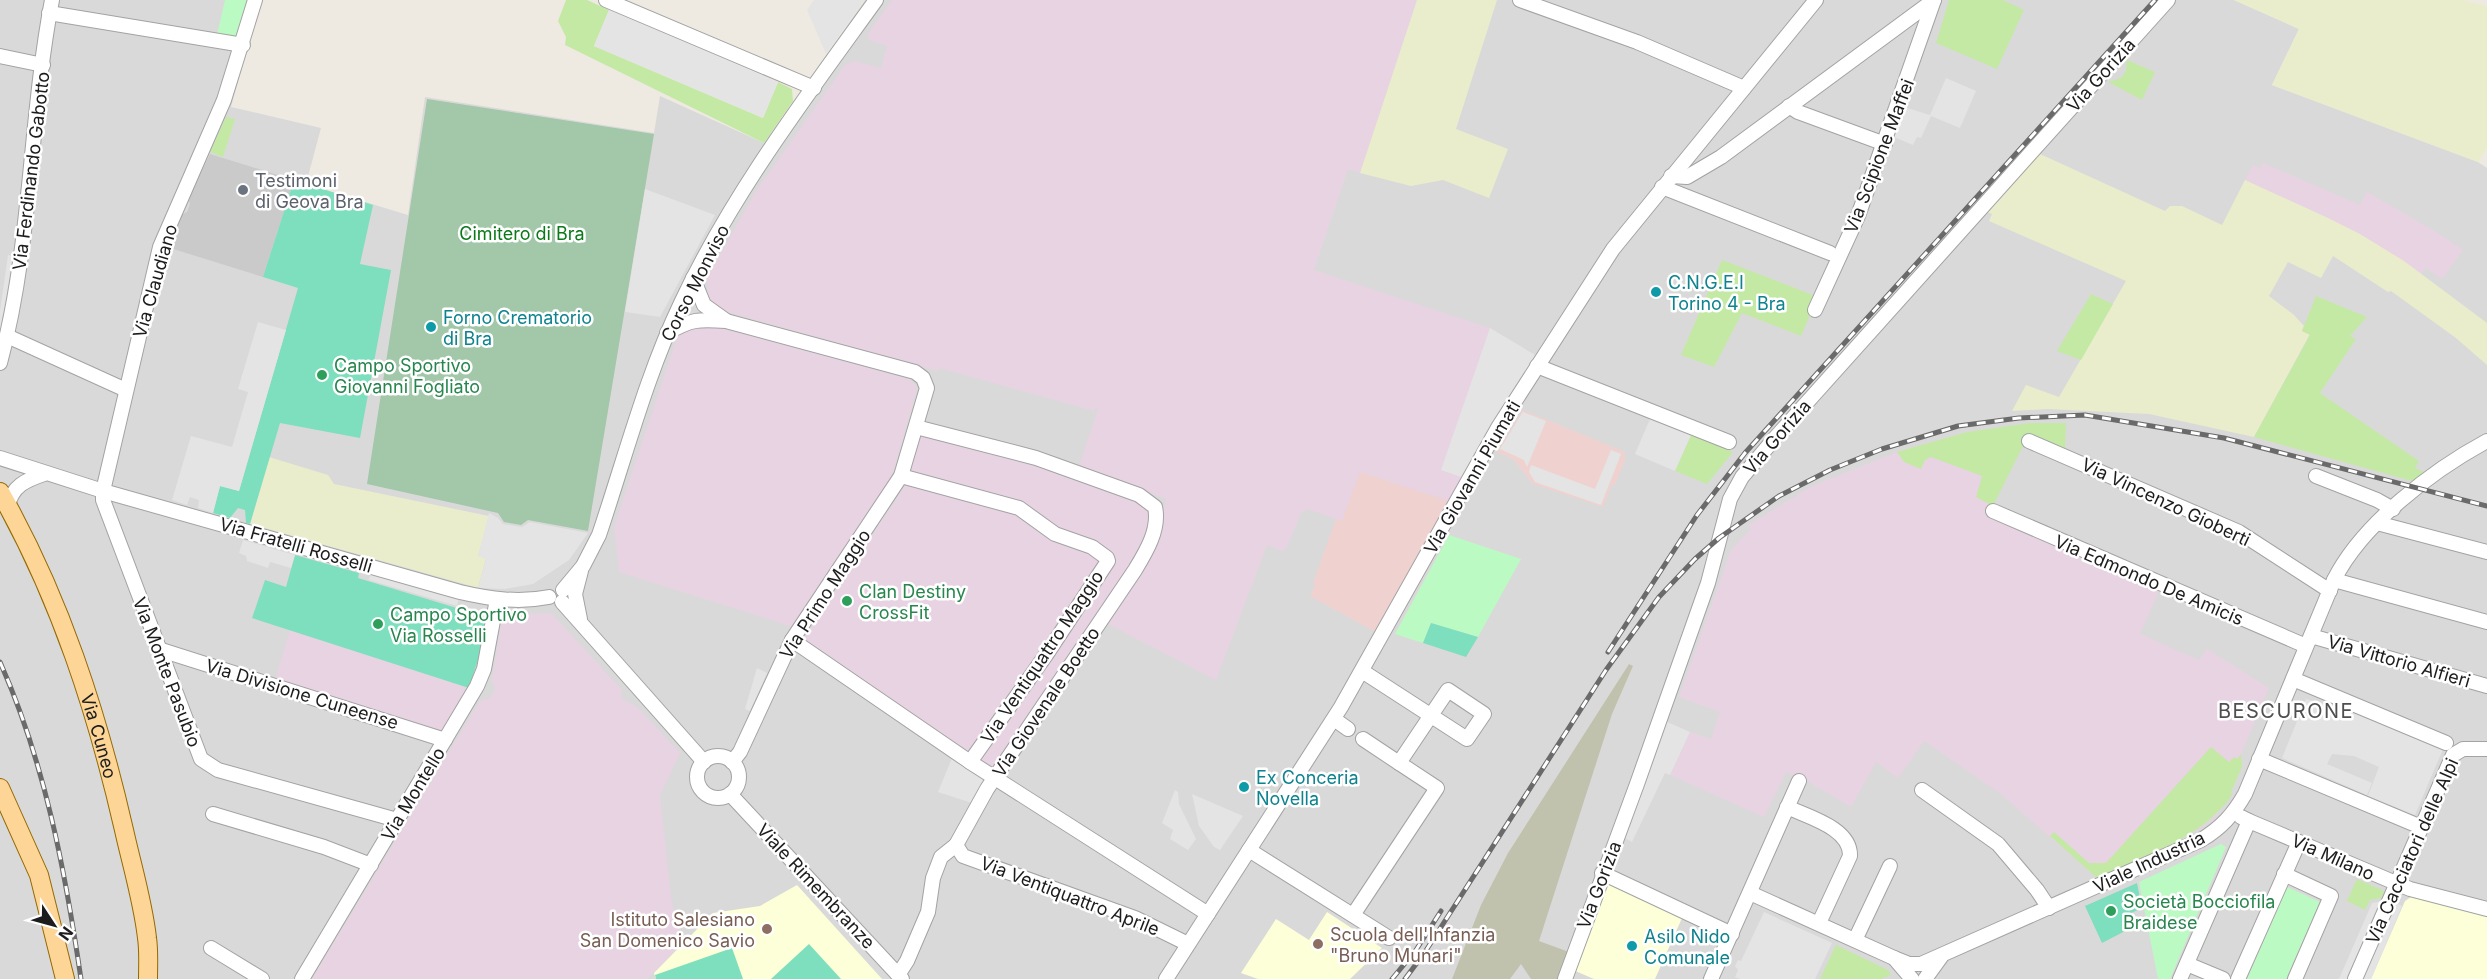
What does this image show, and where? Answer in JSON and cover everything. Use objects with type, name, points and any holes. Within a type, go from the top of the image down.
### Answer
[{"type":"main road","name":"Via Cuneo","points":[[3,499],[26,538],[57,611],[92,705],[115,790],[145,925],[148,979]]},
{"type":"main road","points":[[0,788],[39,875],[65,979]]},
{"type":"street","points":[[243,45],[255,0]]},
{"type":"street","points":[[606,0],[814,88]]},
{"type":"street","name":"Corso Monviso","points":[[558,596],[583,566],[599,535],[667,333],[693,278],[744,188],[876,0]]},
{"type":"street","points":[[1520,0],[1637,42],[1744,88]]},
{"type":"street","name":"Via Giovanni Piumati","points":[[1166,979],[1334,719],[1499,426],[1613,249],[1816,0]]},
{"type":"street","points":[[1671,176],[1687,177],[1716,160],[1934,0]]},
{"type":"street","name":"Via Scipione Maffei","points":[[1815,310],[1858,216],[1934,0]]},
{"type":"street","name":"Via Gorizia","points":[[1564,979],[1637,784],[1708,583],[1730,499],[1742,477],[2168,0]]},
{"type":"street","name":"Via Ferdinando Gabotto","points":[[0,363],[21,261],[50,6],[243,45]]},
{"type":"street","name":"Via Claudiano","points":[[103,491],[160,247],[224,100],[243,45]]},
{"type":"street","points":[[0,56],[43,65]]},
{"type":"street","points":[[1789,106],[1885,144]]},
{"type":"street","points":[[1688,155],[1700,162],[1716,160]]},
{"type":"street","points":[[1662,188],[1830,253]]},
{"type":"street","points":[[693,278],[704,305]]},
{"type":"street","points":[[681,302],[699,319]]},
{"type":"street","name":"Via Primo Maggio","points":[[681,302],[704,305],[726,321]]},
{"type":"street","name":"Via Primo Maggio","points":[[667,333],[687,322],[699,319],[726,321],[915,372],[923,378],[927,388],[901,476],[792,640],[740,752],[732,762]]},
{"type":"street","points":[[7,336],[126,390]]},
{"type":"street","points":[[1537,366],[1729,442]]},
{"type":"street","name":"Via Giovenale Boetto","points":[[901,973],[928,912],[933,878],[941,856],[956,845],[991,784],[1135,570],[1157,522],[1155,507],[1147,500],[1036,459],[916,427]]},
{"type":"street","name":"Via Vincenzo Gioberti","points":[[2029,441],[2239,532],[2332,585],[2487,622]]},
{"type":"street","name":"Viale Industria","points":[[1894,958],[1915,966],[1942,956],[2201,840],[2218,830],[2233,814],[2245,794],[2332,585],[2349,554],[2377,523],[2418,488],[2449,464],[2487,441]]},
{"type":"street","name":"Via Fratelli Rosselli","points":[[0,458],[103,491],[438,586],[497,599],[536,599],[558,596]]},
{"type":"street","points":[[3,499],[20,484],[45,474]]},
{"type":"street","name":"Via Ventiquattro Maggio","points":[[901,476],[1019,508],[1055,534],[1092,548],[1108,561],[1048,652],[970,762]]},
{"type":"street","points":[[2316,476],[2377,500],[2393,509]]},
{"type":"street","name":"Via Monte Pasubio","points":[[103,491],[103,500],[196,751],[207,765],[398,820]]},
{"type":"street","name":"Via Edmondo De Amicis","points":[[1993,511],[2308,641]]},
{"type":"street","points":[[2377,523],[2487,552]]},
{"type":"street","points":[[581,624],[575,594],[583,566]]},
{"type":"street","points":[[558,596],[704,762]]},
{"type":"street","name":"Via Montello","points":[[302,979],[466,706],[484,669],[497,599]]},
{"type":"street","name":"Via Ventiquattro Maggio","points":[[792,640],[970,762],[991,784],[1208,914]]},
{"type":"street","name":"Via Vittorio Alfieri","points":[[2308,641],[2487,686]]},
{"type":"street","name":"Via Divisione Cuneense","points":[[158,649],[445,740]]},
{"type":"street","points":[[1362,671],[1430,716],[1400,763]]},
{"type":"street","points":[[2293,679],[2446,742]]},
{"type":"street","points":[[1334,719],[1348,729]]},
{"type":"street","points":[[1353,915],[1437,788],[1363,740]]},
{"type":"street","name":"Via Cacciatori delle Alpi","points":[[2355,979],[2453,755],[2463,749],[2487,749]]},
{"type":"street","points":[[721,756],[732,762],[739,774],[738,781],[730,794],[720,798],[703,791],[699,786],[698,773],[704,762],[709,758],[721,756]]},
{"type":"street","points":[[2259,759],[2421,827]]},
{"type":"street","points":[[1711,979],[1799,782]]},
{"type":"street","points":[[1922,790],[1998,844],[2037,890],[2049,909]]},
{"type":"street","name":"Viale Rimembranze","points":[[730,794],[901,973]]},
{"type":"street","points":[[1787,807],[1836,831],[1848,841],[1850,847],[1850,856],[1819,923]]},
{"type":"street","points":[[213,814],[324,847],[371,865]]},
{"type":"street","name":"Via Milano","points":[[2233,814],[2396,884],[2487,909]]},
{"type":"street","points":[[2180,979],[2249,821]]},
{"type":"street","points":[[2238,979],[2299,842]]},
{"type":"street","name":"Via Ventiquattro Aprile","points":[[956,845],[963,856],[1114,910],[1188,944]]},
{"type":"street","points":[[1249,850],[1389,938]]},
{"type":"street","points":[[1855,940],[1890,866]]},
{"type":"street","points":[[1602,873],[1732,934]]},
{"type":"street","points":[[2284,874],[2331,896],[2295,979]]},
{"type":"street","points":[[1750,892],[1894,958],[1912,979]]},
{"type":"street","points":[[211,948],[262,979]]},
{"type":"street","name":"Viale Industria","points":[[1925,979],[1942,956]]},
{"type":"street","points":[[2187,964],[2223,979]]},
{"type":"shaded area","points":[[0,0],[261,0],[231,107],[321,128],[306,184],[408,215],[425,97],[654,133],[660,96],[764,143],[865,0],[2234,0],[2299,29],[2272,85],[2478,162],[2487,168],[2487,979],[0,979]]},
{"type":"shaded area","points":[[814,0],[864,0],[826,54],[807,10]]},
{"type":"shaded area","points":[[892,0],[1417,0],[1360,173],[1348,169],[1314,270],[1490,328],[1535,355],[1449,501],[1360,472],[1342,521],[1307,509],[1301,513],[1287,547],[1282,551],[1267,545],[1216,680],[1104,622],[1161,523],[1166,499],[1079,466],[1098,409],[1095,408],[1094,411],[939,368],[938,371],[720,310],[708,296],[707,278],[756,191],[845,65],[854,61],[881,68],[887,46],[870,40],[867,35]]},
{"type":"shaded area","points":[[1417,0],[1497,0],[1456,129],[1508,149],[1489,198],[1443,180],[1411,186],[1360,173]]},
{"type":"shaded area","points":[[2234,0],[2462,0],[2487,6],[2487,148],[2478,162],[2272,85],[2299,29]]},
{"type":"shaded area","points":[[609,10],[778,82],[763,118],[594,46]]},
{"type":"shaded area","points":[[1946,78],[1976,91],[1960,128],[1931,116],[1921,138],[1917,137],[1913,145],[1894,137],[1904,107],[1930,115]]},
{"type":"shaded area","points":[[210,154],[294,180],[263,277],[167,247],[181,215],[187,212],[190,204],[188,199]]},
{"type":"shaded area","points":[[2040,154],[2165,211],[2170,206],[2182,206],[2222,225],[2245,180],[2326,217],[2360,234],[2404,261],[2487,323],[2487,365],[2456,338],[2391,291],[2388,292],[2333,256],[2321,278],[2288,262],[2269,296],[2294,315],[2304,326],[2302,331],[2310,334],[2254,437],[2149,414],[2048,409],[2012,411],[2026,385],[2059,397],[2126,281],[1989,221],[1992,214],[1985,211],[2033,157]]},
{"type":"shaded area","points":[[2263,163],[2360,205],[2367,192],[2463,250],[2442,279],[2426,268],[2421,274],[2360,234],[2245,180],[2253,165],[2260,169]]},
{"type":"shaded area","points":[[645,189],[715,215],[660,317],[625,312]]},
{"type":"shaded area","points":[[8,255],[15,256],[0,342],[0,311]]},
{"type":"shaded area","points":[[258,322],[286,330],[239,491],[220,486],[213,513],[198,508],[199,500],[190,497],[187,505],[172,500],[191,436],[232,447],[248,392],[238,389]]},
{"type":"shaded area","points":[[712,325],[909,379],[915,384],[917,390],[890,483],[793,627],[619,572],[614,527],[674,346],[678,338],[690,328]]},
{"type":"shaded area","points":[[1490,328],[1535,355],[1461,477],[1441,470]]},
{"type":"shaded area","points":[[1523,410],[1625,452],[1625,460],[1615,485],[1612,484],[1603,507],[1533,484],[1513,459],[1497,452]]},
{"type":"shaded area","points":[[1523,412],[1546,421],[1527,467],[1524,460],[1500,449]]},
{"type":"shaded area","points":[[1650,419],[1691,435],[1675,471],[1635,454]]},
{"type":"shaded area","points":[[2029,423],[2033,425],[1989,513],[2160,589],[2140,634],[2199,660],[2207,649],[2269,688],[2241,754],[2242,767],[2231,792],[2232,795],[2215,817],[2195,832],[2097,878],[2001,794],[1924,741],[1898,778],[1876,762],[1851,807],[1802,778],[1786,772],[1764,817],[1670,775],[1690,732],[1711,739],[1720,712],[1679,697],[1731,550],[1751,529],[1749,525],[1810,487],[1897,452],[1966,432]]},
{"type":"shaded area","points":[[921,432],[1036,462],[1134,498],[1144,505],[1150,518],[1135,566],[998,771],[805,641],[804,638],[907,483]]},
{"type":"shaded area","points":[[1611,450],[1621,454],[1601,505],[1535,482],[1529,472],[1531,465],[1595,489]]},
{"type":"shaded area","points":[[269,457],[328,475],[334,484],[489,516],[478,556],[486,558],[478,588],[250,524]]},
{"type":"shaded area","points":[[1360,471],[1449,501],[1379,634],[1310,596],[1336,519],[1342,520]]},
{"type":"shaded area","points":[[489,513],[503,524],[522,527],[530,522],[588,533],[569,560],[533,584],[505,589],[478,588],[486,559],[478,556]]},
{"type":"shaded area","points":[[243,540],[295,555],[291,568],[270,562],[268,568],[247,561],[246,556],[239,553]]},
{"type":"shaded area","points":[[373,567],[460,592],[457,606],[369,580]]},
{"type":"shaded area","points":[[551,613],[622,690],[621,698],[638,708],[680,753],[660,795],[671,898],[682,944],[647,979],[312,979],[480,701],[488,699],[493,694],[495,687],[492,682],[501,623],[508,615]]},
{"type":"shaded area","points":[[290,630],[469,688],[442,733],[275,679]]},
{"type":"shaded area","points":[[1629,664],[1633,666],[1612,714],[1539,941],[1569,952],[1561,979],[1531,979],[1521,964],[1510,979],[1452,979],[1481,905],[1508,853]]},
{"type":"shaded area","points":[[757,668],[767,673],[750,711],[745,709]]},
{"type":"shaded area","points":[[2306,699],[2349,711],[2443,749],[2415,815],[2368,796],[2379,767],[2354,756],[2332,754],[2327,764],[2372,783],[2367,795],[2282,758]]},
{"type":"shaded area","points":[[1665,721],[1690,732],[1670,775],[1665,773],[1632,842],[1623,837]]},
{"type":"shaded area","points":[[952,758],[984,780],[972,803],[938,792]]},
{"type":"shaded area","points":[[1175,790],[1178,792],[1179,804],[1196,839],[1188,850],[1170,839],[1173,830],[1162,823]]},
{"type":"shaded area","points":[[1192,794],[1243,816],[1220,850],[1214,847],[1199,826]]},
{"type":"shaded area","points":[[1610,884],[1682,918],[1655,979],[1594,979],[1573,970],[1602,887]]},
{"type":"shaded area","name":"Istituto Salesiano San Domenico Savio","points":[[797,885],[882,979],[656,979],[654,973],[713,913],[760,906]]},
{"type":"shaded area","points":[[2411,897],[2487,916],[2487,979],[2371,979],[2405,901]]},
{"type":"shaded area","points":[[2383,901],[2349,979],[2339,979],[2372,903]]},
{"type":"shaded area","points":[[2396,903],[2402,906],[2371,979],[2362,979]]},
{"type":"shaded area","name":"Scuola dell'Infanzia \"Bruno Munari\"","points":[[1327,912],[1382,948],[1350,979],[1258,979],[1241,973],[1276,919],[1309,940]]},
{"type":"shaded area","points":[[1764,912],[1832,943],[1815,979],[1740,979],[1735,977],[1738,970],[1735,966],[1738,960],[1741,961]]},
{"type":"green space","points":[[225,0],[251,0],[240,39],[217,35]]},
{"type":"green space","points":[[566,0],[587,0],[609,10],[594,46],[763,118],[778,82],[792,89],[793,101],[764,143],[565,45],[566,37],[558,21]]},
{"type":"green space","points":[[1949,0],[2003,0],[2024,10],[1997,69],[1936,43]]},
{"type":"green space","points":[[2127,60],[2155,72],[2142,100],[2108,82],[2121,78],[2126,71]]},
{"type":"green space","name":"Cimitero di Bra","points":[[427,99],[654,134],[588,531],[528,520],[521,525],[504,522],[498,513],[367,484]]},
{"type":"green space","points":[[226,117],[235,119],[223,157],[210,152]]},
{"type":"green space","name":"Campo Sportivo Giovanni Fogliato","points":[[294,180],[373,205],[360,264],[391,270],[360,438],[280,423],[250,524],[246,523],[245,510],[238,508],[230,518],[213,513],[220,486],[239,491],[298,288],[263,277]]},
{"type":"green space","points":[[1722,260],[1818,297],[1801,336],[1742,313],[1714,367],[1681,355]]},
{"type":"green space","points":[[2091,294],[2113,304],[2081,360],[2057,351]]},
{"type":"green space","points":[[2316,296],[2367,317],[2350,336],[2356,339],[2320,393],[2419,461],[2415,468],[2427,473],[2412,481],[2254,437],[2310,335],[2302,331]]},
{"type":"green space","points":[[2029,423],[2066,423],[2065,450],[2028,436],[1993,506],[1976,497],[1982,476],[1931,457],[1925,460],[1921,469],[1904,462],[1897,452],[1967,432]]},
{"type":"green space","points":[[1691,435],[1733,452],[1707,484],[1675,471]]},
{"type":"green space","points":[[1449,535],[1521,559],[1478,637],[1431,623],[1423,643],[1395,634]]},
{"type":"green space","name":"Campo Sportivo Via Rosselli","points":[[295,555],[359,573],[358,578],[486,617],[481,650],[469,688],[252,618],[265,580],[286,587]]},
{"type":"green space","points":[[1431,623],[1478,637],[1466,657],[1423,643]]},
{"type":"green space","points":[[2211,747],[2229,762],[2234,757],[2237,759],[2241,754],[2242,767],[2231,792],[2232,795],[2205,823],[2171,845],[2097,878],[2050,836],[2054,832],[2089,863],[2106,863]]},
{"type":"green space","points":[[2221,844],[2226,847],[2170,979],[2158,979],[2139,882]]},
{"type":"green space","points":[[2357,879],[2384,891],[2381,898],[2370,900],[2365,910],[2347,901]]},
{"type":"green space","name":"Società Bocciofila Braidese","points":[[2137,883],[2142,908],[2127,915],[2131,928],[2102,943],[2085,906]]},
{"type":"green space","points":[[2287,887],[2320,902],[2286,979],[2247,979]]},
{"type":"green space","points":[[809,944],[841,979],[771,979]]},
{"type":"green space","points":[[1836,945],[1888,970],[1891,975],[1881,979],[1820,979]]},
{"type":"green space","points":[[732,948],[743,979],[656,979],[655,975]]},
{"type":"railway","points":[[1608,652],[1697,515],[1745,453],[2155,0]]},
{"type":"railway","points":[[1405,979],[1425,952],[1606,670],[1659,597],[1695,559],[1719,538],[1779,496],[1830,470],[1882,449],[1958,426],[2019,418],[2085,415],[2224,438],[2487,506]]},
{"type":"railway","points":[[0,662],[16,700],[41,778],[60,857],[81,979]]},
{"type":"railway","points":[[1392,979],[1416,950],[1441,911]]},
{"type":"place","name":"Testimoni di Geova Bra","points":[[243,190]]},
{"type":"place","name":"C.N.G.E.I Torino 4 - Bra","points":[[1656,292]]},
{"type":"place","name":"Forno Crematorio di Bra","points":[[431,327]]},
{"type":"place","name":"Campo Sportivo Giovanni Fogliato","points":[[322,375]]},
{"type":"place","name":"Clan Destiny CrossFit","points":[[847,601]]},
{"type":"place","name":"Campo Sportivo Via Rosselli","points":[[378,624]]},
{"type":"place","name":"Ex Conceria Novella","points":[[1244,787]]},
{"type":"place","name":"Società Bocciofila Braidese","points":[[2111,911]]},
{"type":"place","name":"Istituto Salesiano San Domenico Savio","points":[[767,929]]},
{"type":"place","name":"Scuola dell'Infanzia \"Bruno Munari\"","points":[[1318,944]]},
{"type":"place","name":"Asilo Nido Comunale","points":[[1632,946]]},
{"type":"district","name":"BESCURONE","points":[[2286,711]]}]
